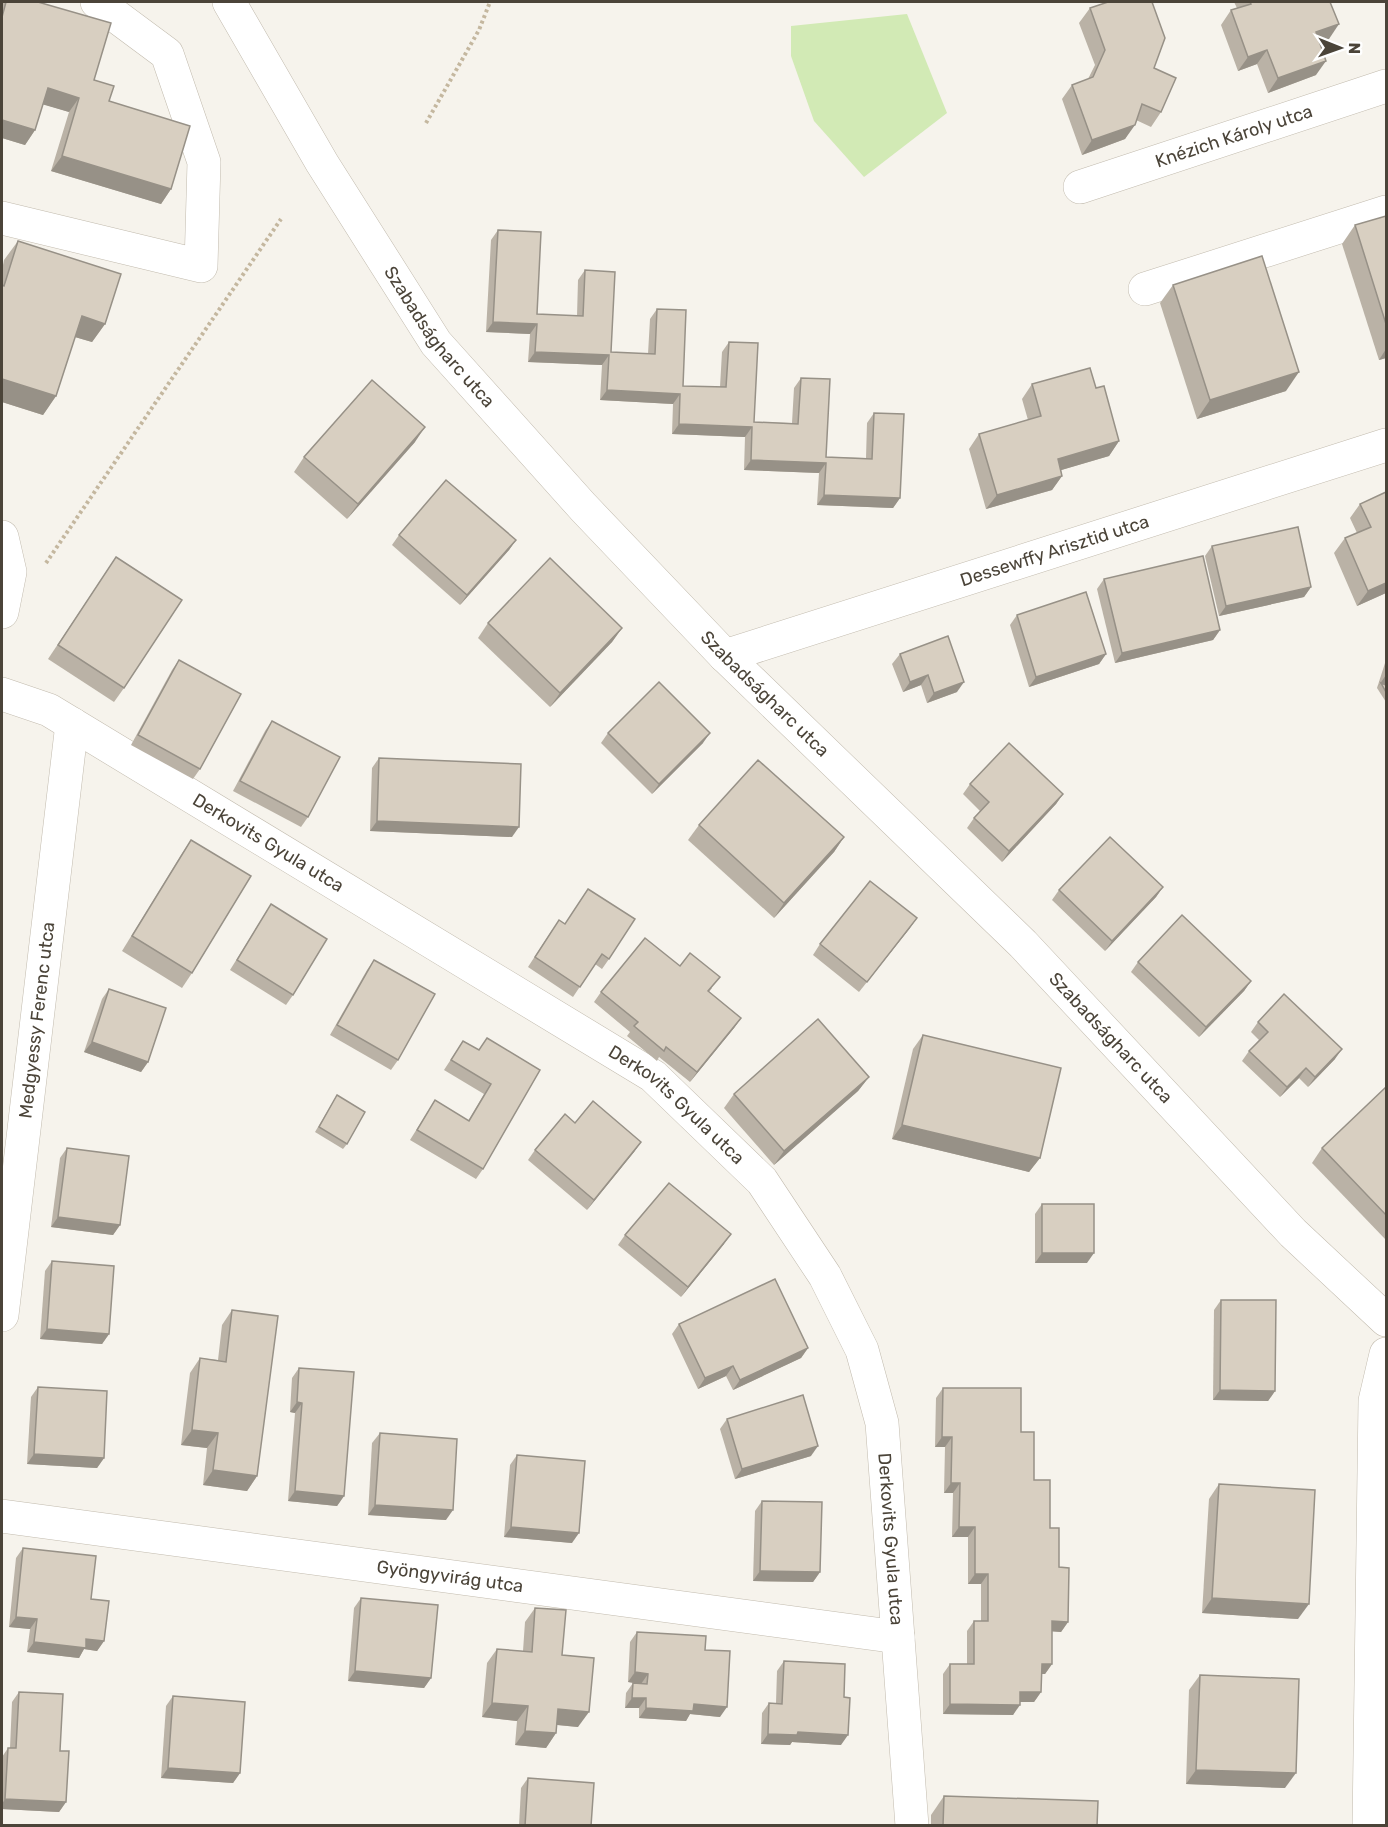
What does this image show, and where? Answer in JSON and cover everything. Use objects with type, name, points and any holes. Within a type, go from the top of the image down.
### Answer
[{"type":"street","points":[[2,218],[201,266],[204,162],[167,54],[96,2]]},
{"type":"street","name":"Szabadságharc utca","points":[[229,2],[322,163],[436,343],[583,507],[725,656],[1023,944],[1293,1233],[1386,1320]]},
{"type":"street","name":"Knézich Károly utca","points":[[1080,188],[1386,86]]},
{"type":"street","points":[[1145,289],[1386,212]]},
{"type":"street","name":"Dessewffy Arisztid utca","points":[[725,656],[1386,445]]},
{"type":"street","points":[[2,537],[10,572],[2,612]]},
{"type":"street","name":"Derkovits Gyula utca","points":[[2,694],[49,710],[653,1076],[762,1181],[825,1276],[862,1350],[882,1423],[912,1826]]},
{"type":"street","name":"Medgyessy Ferenc utca","points":[[2,1315],[72,724]]},
{"type":"street","points":[[1369,1826],[1375,1401],[1386,1354]]},
{"type":"street","name":"Gyöngyvirág utca","points":[[2,1516],[898,1637]]},
{"type":"path","points":[[426,123],[479,30],[490,2]]},
{"type":"path","points":[[41,571],[281,219]]},
{"type":"green space","points":[[907,14],[947,113],[864,177],[814,121],[791,56],[791,26]]},
{"type":"building","points":[[6,2],[38,2],[111,23],[94,80],[114,86],[109,101],[190,126],[171,189],[62,156],[79,98],[48,88],[35,130],[2,120],[2,17]]},
{"type":"building","points":[[1108,2],[1152,2],[1165,38],[1154,68],[1176,78],[1161,112],[1142,104],[1135,125],[1092,140],[1072,85],[1093,77],[1105,50],[1090,8]]},
{"type":"building","points":[[1250,2],[1330,2],[1339,24],[1316,32],[1326,61],[1278,78],[1267,50],[1248,57],[1231,10],[1251,4]]},
{"type":"building","points":[[1386,216],[1386,324],[1355,225]]},
{"type":"building","points":[[498,230],[541,232],[537,314],[583,316],[585,270],[615,272],[611,352],[655,354],[657,309],[686,310],[683,386],[726,387],[729,342],[758,343],[754,422],[798,424],[801,378],[830,379],[826,457],[872,459],[874,413],[904,414],[900,498],[824,495],[826,463],[751,460],[752,427],[679,424],[680,394],[607,390],[609,355],[535,352],[537,324],[493,322]]},
{"type":"building","points":[[18,241],[121,274],[105,324],[82,316],[56,396],[2,379],[2,285],[4,286]]},
{"type":"building","points":[[1262,256],[1299,372],[1210,400],[1173,285]]},
{"type":"building","points":[[1090,368],[1096,388],[1104,386],[1119,441],[1058,459],[1062,476],[997,495],[979,434],[1041,416],[1032,384]]},
{"type":"building","points":[[372,380],[425,427],[358,504],[304,457]]},
{"type":"building","points":[[446,480],[516,540],[467,595],[399,535]]},
{"type":"building","points":[[1386,492],[1386,583],[1368,591],[1345,538],[1371,527],[1360,504]]},
{"type":"building","points":[[1298,527],[1311,587],[1226,606],[1212,546]]},
{"type":"building","points":[[1203,556],[1220,630],[1122,653],[1104,579]]},
{"type":"building","points":[[116,557],[182,600],[124,688],[58,645]]},
{"type":"building","points":[[550,558],[622,628],[560,693],[488,623]]},
{"type":"building","points":[[1086,592],[1106,654],[1036,677],[1017,615]]},
{"type":"building","points":[[948,636],[964,682],[934,693],[928,675],[910,682],[900,654]]},
{"type":"building","points":[[179,660],[241,694],[200,769],[138,735]]},
{"type":"building","points":[[659,682],[710,733],[659,784],[608,733]]},
{"type":"building","points":[[272,721],[340,757],[308,817],[240,781]]},
{"type":"building","points":[[1009,743],[1063,794],[1009,851],[974,818],[989,802],[970,784]]},
{"type":"building","points":[[379,758],[521,764],[519,827],[377,821]]},
{"type":"building","points":[[758,760],[844,837],[784,903],[699,825]]},
{"type":"building","points":[[1110,837],[1163,887],[1112,941],[1059,890]]},
{"type":"building","points":[[191,840],[251,876],[192,973],[132,936]]},
{"type":"building","points":[[870,881],[917,918],[867,982],[820,944]]},
{"type":"building","points":[[588,889],[635,919],[609,959],[602,954],[580,987],[535,957],[559,920],[565,924]]},
{"type":"building","points":[[271,904],[327,939],[293,995],[237,960]]},
{"type":"building","points":[[1182,915],[1251,981],[1206,1027],[1138,962]]},
{"type":"building","points":[[645,938],[680,966],[690,953],[720,977],[708,991],[741,1018],[697,1072],[666,1047],[664,1051],[634,1026],[638,1022],[601,992]]},
{"type":"building","points":[[374,960],[435,994],[398,1060],[337,1025]]},
{"type":"building","points":[[109,989],[166,1008],[148,1062],[92,1042]]},
{"type":"building","points":[[1284,994],[1342,1049],[1315,1077],[1306,1068],[1287,1087],[1249,1051],[1268,1032],[1258,1022]]},
{"type":"building","points":[[818,1019],[869,1077],[784,1151],[734,1094]]},
{"type":"building","points":[[923,1035],[1061,1068],[1040,1158],[902,1125]]},
{"type":"building","points":[[487,1038],[540,1070],[483,1169],[417,1130],[435,1100],[469,1121],[491,1084],[451,1060],[463,1041],[479,1050]]},
{"type":"building","points":[[1386,1087],[1386,1215],[1322,1148]]},
{"type":"building","points":[[337,1095],[365,1112],[347,1144],[319,1127]]},
{"type":"building","points":[[593,1101],[641,1142],[594,1200],[535,1150],[565,1114],[575,1123]]},
{"type":"building","points":[[67,1148],[129,1156],[120,1225],[58,1217]]},
{"type":"building","points":[[669,1183],[731,1234],[688,1287],[625,1235]]},
{"type":"building","points":[[1042,1204],[1094,1204],[1094,1253],[1042,1253]]},
{"type":"building","points":[[52,1261],[114,1266],[109,1334],[47,1329]]},
{"type":"building","points":[[775,1279],[808,1348],[740,1380],[733,1366],[705,1378],[679,1324]]},
{"type":"building","points":[[1221,1300],[1276,1300],[1275,1391],[1220,1390]]},
{"type":"building","points":[[232,1310],[278,1316],[257,1476],[213,1470],[218,1433],[192,1430],[200,1358],[226,1362]]},
{"type":"building","points":[[299,1368],[354,1372],[344,1496],[295,1491],[302,1403],[297,1402]]},
{"type":"building","points":[[38,1387],[107,1391],[104,1458],[34,1454]]},
{"type":"building","points":[[943,1388],[1021,1388],[1021,1432],[1034,1432],[1034,1480],[1050,1480],[1050,1528],[1059,1528],[1059,1567],[1069,1568],[1068,1622],[1052,1621],[1052,1664],[1042,1664],[1041,1692],[1020,1692],[1020,1705],[950,1704],[950,1664],[974,1664],[974,1621],[988,1621],[988,1574],[975,1574],[975,1527],[959,1527],[960,1483],[951,1483],[952,1437],[942,1437]]},
{"type":"building","points":[[803,1395],[818,1446],[742,1469],[727,1419]]},
{"type":"building","points":[[380,1433],[457,1439],[453,1510],[375,1505]]},
{"type":"building","points":[[517,1455],[585,1461],[579,1533],[511,1527]]},
{"type":"building","points":[[1219,1484],[1315,1490],[1309,1604],[1212,1598]]},
{"type":"building","points":[[762,1501],[822,1502],[820,1572],[760,1571]]},
{"type":"building","points":[[23,1548],[96,1556],[91,1599],[109,1601],[104,1641],[86,1639],[86,1648],[34,1642],[37,1619],[16,1617]]},
{"type":"building","points":[[361,1598],[438,1605],[431,1678],[355,1671]]},
{"type":"building","points":[[535,1608],[566,1610],[562,1655],[594,1658],[589,1712],[558,1709],[556,1733],[525,1731],[528,1706],[492,1703],[497,1649],[532,1652]]},
{"type":"building","points":[[637,1632],[706,1636],[705,1650],[730,1651],[727,1707],[694,1704],[693,1711],[646,1708],[646,1698],[632,1698],[633,1683],[647,1684],[648,1674],[635,1672]]},
{"type":"building","points":[[784,1661],[845,1664],[844,1697],[850,1698],[848,1735],[798,1732],[797,1735],[768,1734],[769,1703],[782,1704]]},
{"type":"building","points":[[1200,1675],[1299,1679],[1296,1773],[1196,1770]]},
{"type":"building","points":[[19,1692],[63,1694],[60,1751],[69,1751],[66,1802],[5,1799],[8,1748],[16,1748]]},
{"type":"building","points":[[173,1696],[245,1702],[240,1773],[168,1768]]},
{"type":"building","points":[[528,1778],[594,1783],[591,1826],[525,1826]]},
{"type":"building","points":[[944,1796],[1098,1801],[1097,1826],[943,1826]]}]
